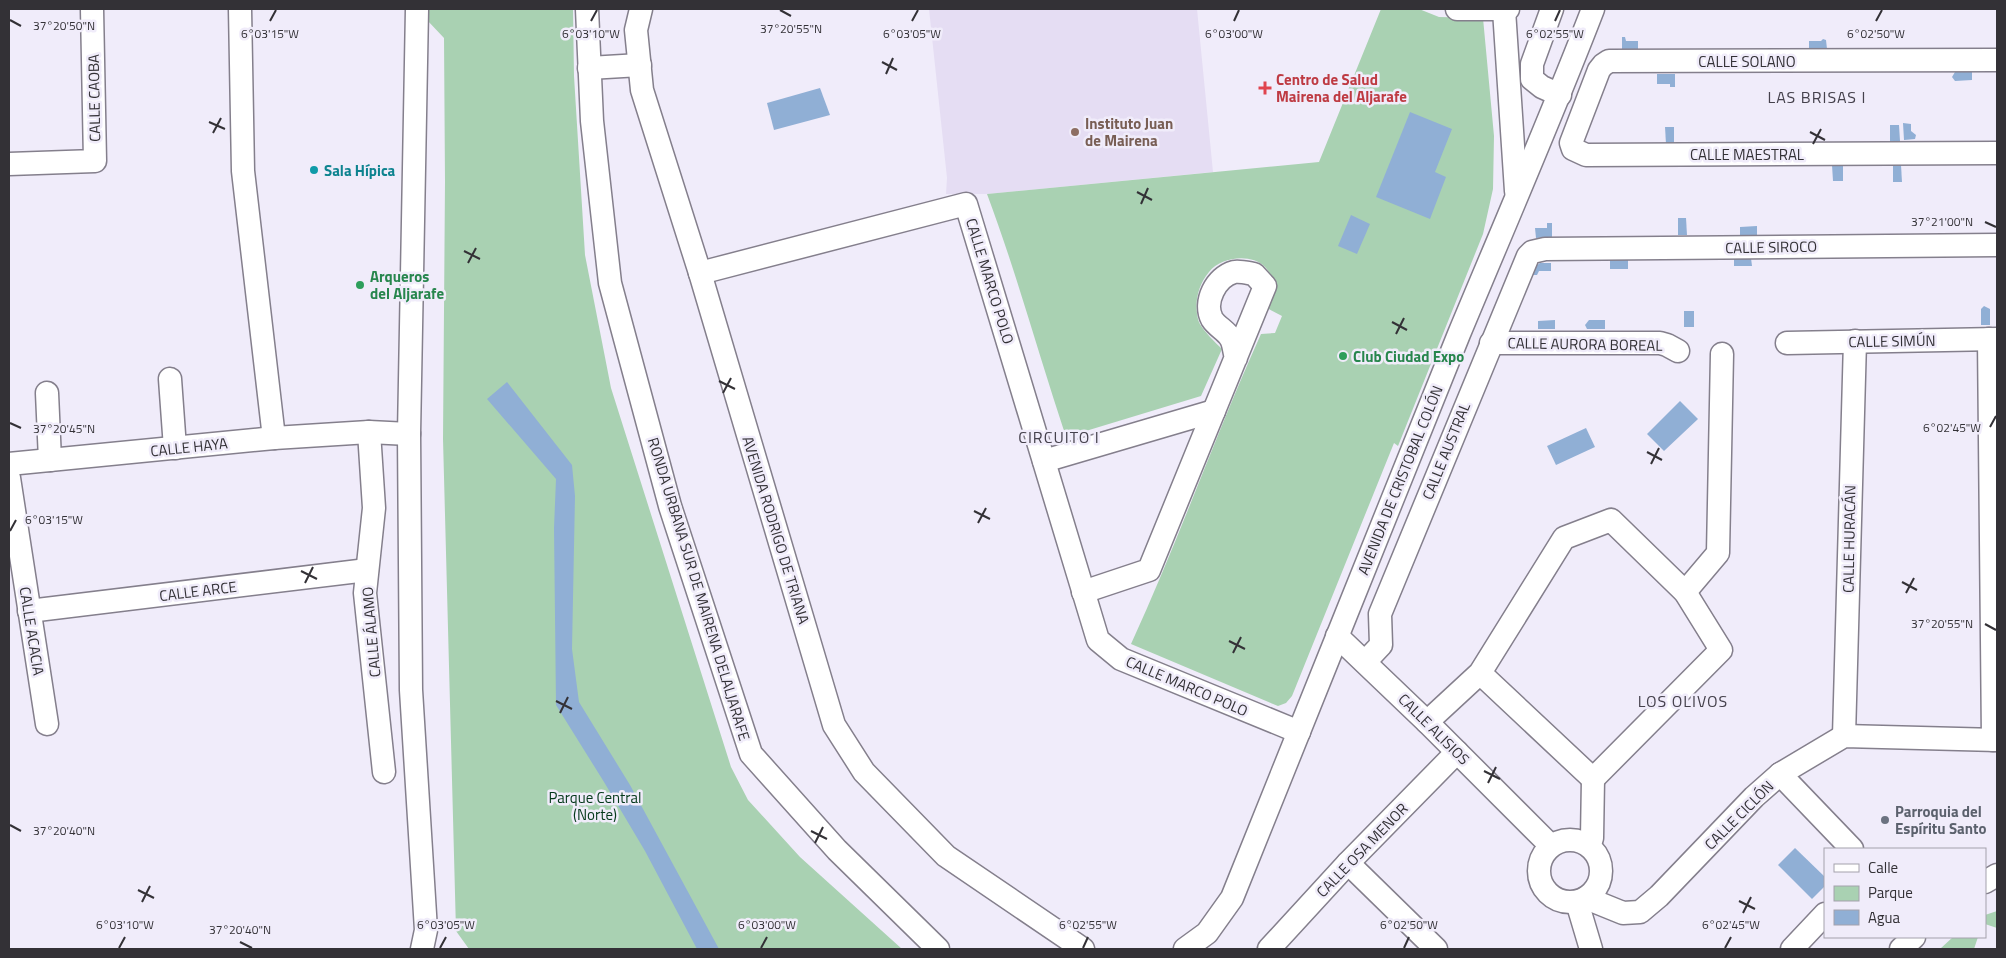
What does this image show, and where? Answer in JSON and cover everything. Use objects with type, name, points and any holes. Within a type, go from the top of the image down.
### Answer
[{"type":"street","name":"CALLE CAOBA","points":[[9,164],[95,161],[92,9]]},
{"type":"street","points":[[240,9],[243,171],[274,438]]},
{"type":"street","points":[[417,9],[409,434],[411,690],[426,930],[422,949]]},
{"type":"street","name":"RONDA URBANA SUR DE MAIRENA DELALJARAFE","points":[[587,9],[592,121],[610,283],[670,506],[751,754],[837,850],[938,949]]},
{"type":"street","name":"AVENIDA RODRIGO DE TRIANA","points":[[641,9],[636,30],[642,90],[700,273],[834,724],[864,772],[946,856],[1084,949]]},
{"type":"street","points":[[1458,9],[1506,9]]},
{"type":"street","name":"AVENIDA DE CRISTOBAL COLÓN","points":[[1185,949],[1206,934],[1232,898],[1516,195],[1506,9]]},
{"type":"street","points":[[1552,9],[1532,64],[1532,79],[1542,87],[1560,95]]},
{"type":"street","points":[[1516,195],[1560,95],[1593,9]]},
{"type":"street","name":"CALLE SOLANO","points":[[1586,155],[1573,149],[1571,143],[1599,70],[1610,61],[1997,60]]},
{"type":"street","points":[[589,68],[640,65]]},
{"type":"street","points":[[1512,128],[1517,140],[1525,144],[1531,144],[1541,138]]},
{"type":"street","name":"CALLE MAESTRAL","points":[[1586,155],[1997,153]]},
{"type":"street","name":"CALLE MARCO POLO","points":[[700,273],[966,204],[1098,640],[1121,660],[1299,732]]},
{"type":"street","name":"CALLE SIROCO","points":[[1545,249],[1997,245]]},
{"type":"street","name":"CALLE AUSTRAL","points":[[1365,662],[1381,645],[1380,614],[1528,256],[1532,252],[1545,249]]},
{"type":"street","points":[[1844,736],[1995,740],[1993,339]]},
{"type":"street","name":"CALLE SIMÚN","points":[[1786,342],[1993,339]]},
{"type":"street","name":"CALLE HURACÁN","points":[[1844,736],[1854,341]]},
{"type":"street","name":"CALLE AURORA BOREAL","points":[[1491,343],[1660,343],[1667,344],[1678,351]]},
{"type":"street","points":[[1685,592],[1718,553],[1722,354]]},
{"type":"street","points":[[1083,592],[1149,570],[1236,358]]},
{"type":"street","points":[[170,379],[175,448]]},
{"type":"street","points":[[47,393],[50,460]]},
{"type":"street","points":[[1044,461],[1214,411]]},
{"type":"street","name":"CALLE HAYA","points":[[9,464],[274,438],[369,432],[409,434]]},
{"type":"street","name":"CALLE ÁLAMO","points":[[369,432],[374,508],[365,593],[384,772]]},
{"type":"street","name":"CALLE ACACIA","points":[[9,478],[47,724]]},
{"type":"street","points":[[1427,722],[1480,674],[1564,538],[1611,520],[1685,592],[1721,650],[1593,779],[1592,838],[1589,846]]},
{"type":"street","name":"CALLE ARCE","points":[[29,611],[367,570]]},
{"type":"street","name":"CALLE ALISIOS","points":[[1337,636],[1427,722],[1551,846]]},
{"type":"street","points":[[1480,674],[1593,779]]},
{"type":"street","name":"CALLE CICLÓN","points":[[1582,900],[1623,913],[1640,912],[1659,896],[1754,797],[1780,774],[1844,736]]},
{"type":"street","name":"CALLE OSA MENOR","points":[[1269,949],[1348,863],[1457,752]]},
{"type":"street","points":[[1780,774],[1851,848]]},
{"type":"street","points":[[1560,841],[1580,841],[1589,846],[1596,854],[1602,873],[1594,891],[1582,900],[1558,900],[1544,888],[1540,880],[1540,861],[1551,846],[1560,841]]},
{"type":"street","points":[[1348,863],[1436,949]]},
{"type":"street","points":[[1986,881],[1997,875]]},
{"type":"street","points":[[1582,900],[1591,949]]},
{"type":"street","points":[[1792,949],[1824,915]]},
{"type":"street","points":[[1901,949],[1913,938]]},
{"type":"shaded area","name":"Instituto Juan de Mairena","points":[[929,9],[1197,9],[1213,172],[987,194],[946,194],[947,178]]},
{"type":"green space","name":"Parque Central (Norte)","points":[[428,9],[573,9],[574,76],[585,255],[611,388],[731,767],[748,800],[800,857],[902,949],[469,949],[456,931],[443,439],[444,38],[427,20]]},
{"type":"green space","name":"Club Ciudad Expo","points":[[1381,9],[1419,9],[1439,17],[1483,18],[1494,136],[1493,189],[1483,234],[1398,446],[1394,443],[1292,696],[1286,703],[1278,706],[1131,644],[1165,567],[1261,334],[1275,333],[1282,316],[1265,307],[1275,284],[1269,273],[1259,263],[1244,258],[1221,263],[1214,267],[1205,277],[1197,301],[1198,319],[1204,330],[1222,349],[1201,396],[1066,437],[987,194],[1319,162]]},
{"type":"green space","points":[[1997,911],[1997,928],[1986,924],[1986,915]]},
{"type":"green space","points":[[1952,938],[1978,938],[1974,949],[1940,949]]},
{"type":"water","points":[[1622,37],[1625,37],[1626,41],[1638,41],[1638,49],[1622,49]]},
{"type":"water","points":[[1823,39],[1826,40],[1827,49],[1809,49],[1809,41],[1821,41]]},
{"type":"water","points":[[1955,72],[1972,72],[1972,80],[1955,81],[1952,77]]},
{"type":"water","points":[[1657,74],[1675,74],[1675,87],[1670,87],[1670,84],[1657,84]]},
{"type":"water","points":[[820,88],[830,115],[774,130],[767,103]]},
{"type":"water","points":[[1410,112],[1452,129],[1435,172],[1446,177],[1430,219],[1376,197]]},
{"type":"water","points":[[1903,123],[1911,124],[1911,131],[1916,135],[1915,139],[1904,140]]},
{"type":"water","points":[[1890,125],[1899,125],[1900,141],[1890,141]]},
{"type":"water","points":[[1665,127],[1674,127],[1674,144],[1666,144]]},
{"type":"water","points":[[1832,165],[1843,165],[1843,181],[1833,181]]},
{"type":"water","points":[[1901,165],[1902,182],[1893,182],[1893,166]]},
{"type":"water","points":[[1351,215],[1370,224],[1357,254],[1338,246]]},
{"type":"water","points":[[1678,218],[1686,218],[1687,235],[1678,235]]},
{"type":"water","points":[[1547,223],[1552,223],[1552,237],[1536,238],[1535,228],[1547,228]]},
{"type":"water","points":[[1757,226],[1757,237],[1740,237],[1740,227]]},
{"type":"water","points":[[1734,258],[1751,258],[1752,266],[1734,266]]},
{"type":"water","points":[[1610,259],[1628,259],[1628,269],[1610,269]]},
{"type":"water","points":[[1540,263],[1551,263],[1551,271],[1539,271],[1537,275],[1532,275],[1536,266]]},
{"type":"water","points":[[1984,306],[1990,309],[1990,325],[1981,325],[1981,309]]},
{"type":"water","points":[[1684,311],[1694,311],[1694,327],[1684,327]]},
{"type":"water","points":[[1555,320],[1555,329],[1538,329],[1538,321]]},
{"type":"water","points":[[1589,320],[1605,320],[1605,329],[1587,329],[1585,325]]},
{"type":"water","points":[[507,382],[572,465],[575,496],[572,649],[579,702],[630,785],[719,949],[697,949],[645,851],[556,705],[554,528],[556,479],[487,399]]},
{"type":"water","points":[[1680,401],[1698,419],[1664,451],[1647,434]]},
{"type":"water","points":[[1586,428],[1595,447],[1556,465],[1547,446]]},
{"type":"water","points":[[1795,848],[1824,876],[1824,887],[1812,899],[1778,865]]},
{"type":"place","name":"Centro de Salud Mairena del Aljarafe","points":[[1265,88]]},
{"type":"place","name":"Instituto Juan de Mairena","points":[[1075,132]]},
{"type":"place","name":"Sala Hípica","points":[[314,170]]},
{"type":"place","name":"Arqueros del Aljarafe","points":[[360,285]]},
{"type":"place","name":"Club Ciudad Expo","points":[[1343,356]]},
{"type":"place","name":"Parroquia del Espíritu Santo","points":[[1885,820]]},
{"type":"district","name":"LAS BRISAS I","points":[[1817,97]]},
{"type":"district","name":"CIRCUITO I","points":[[1059,437]]},
{"type":"district","name":"LOS OLIVOS","points":[[1683,701]]}]
